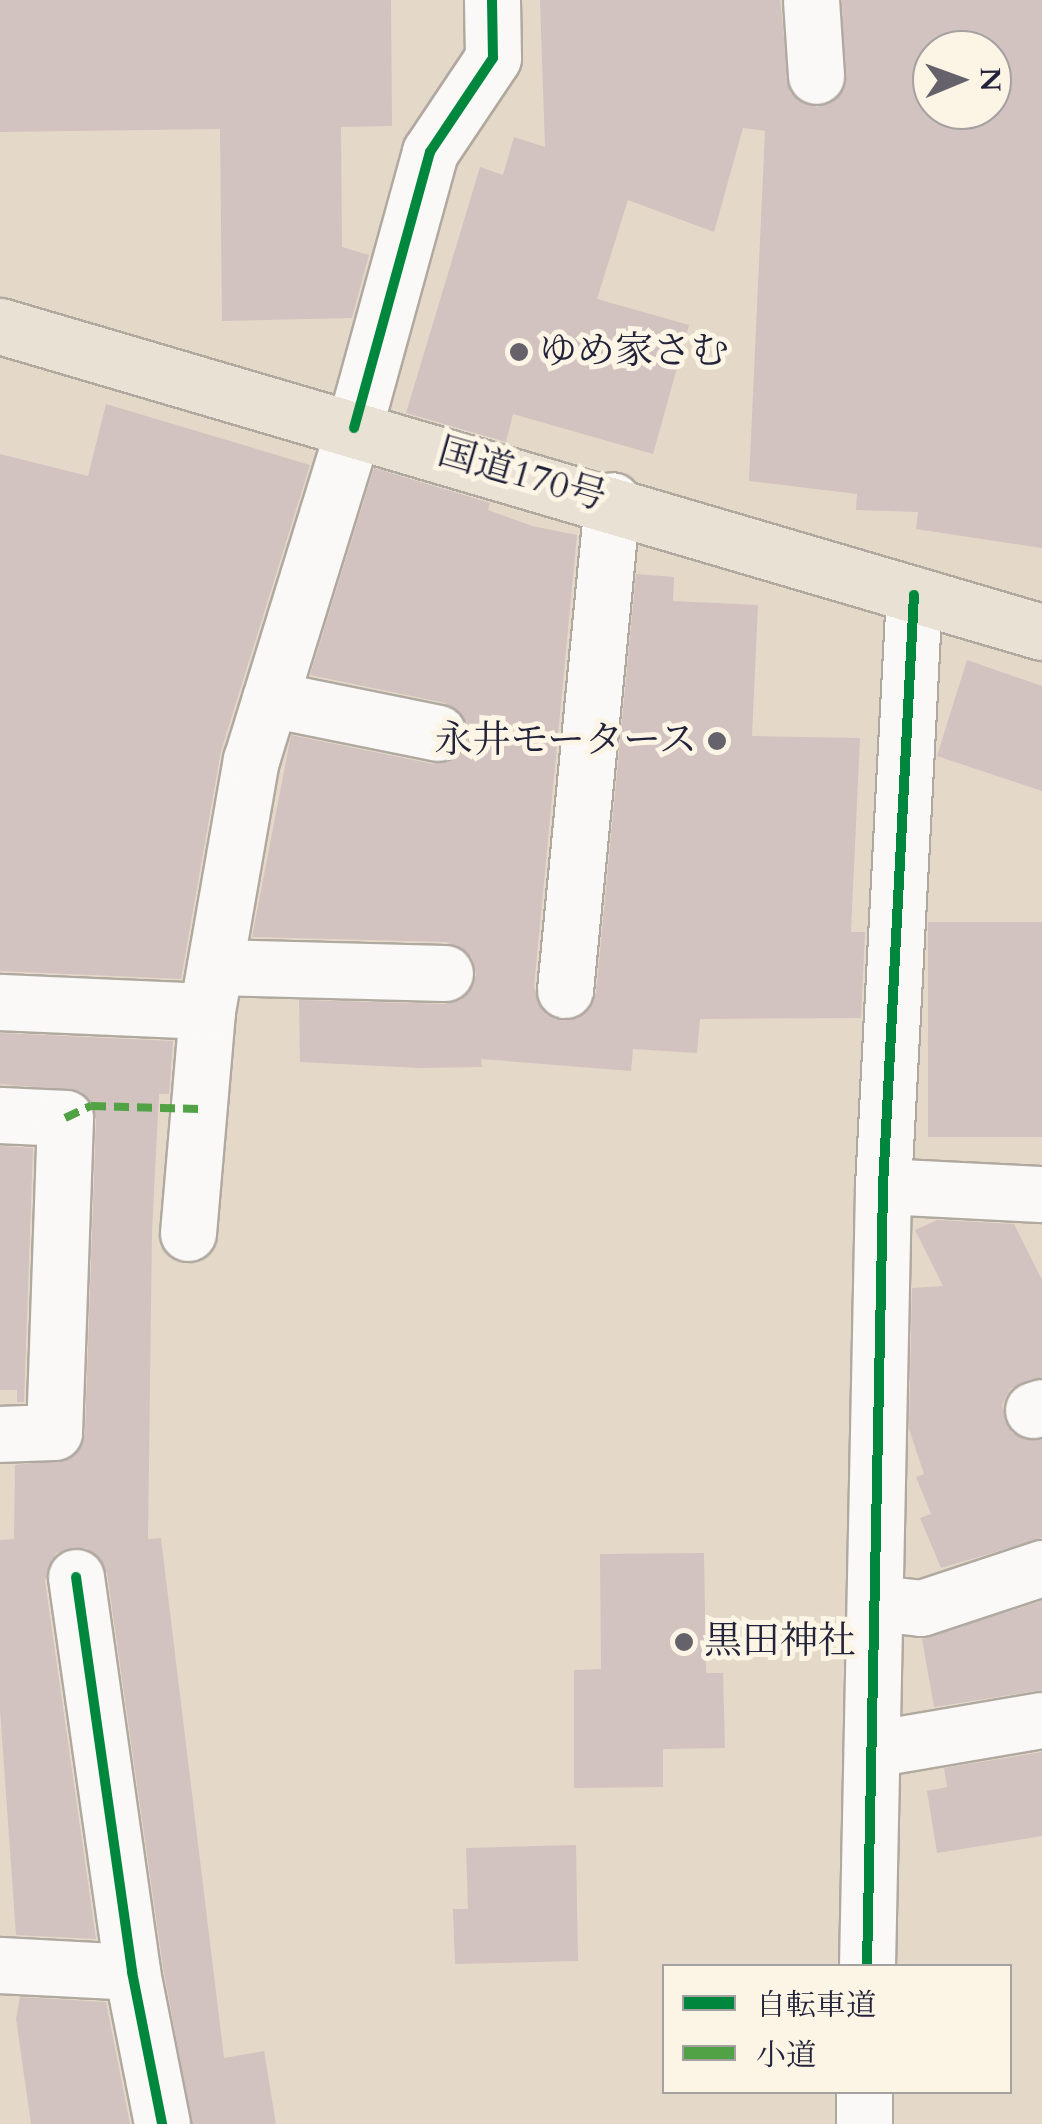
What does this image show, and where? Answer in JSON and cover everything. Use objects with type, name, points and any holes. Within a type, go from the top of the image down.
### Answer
[{"type":"highway","name":"国道170号","points":[[0,326],[612,500],[1042,632]]},
{"type":"street","points":[[188,1233],[211,989],[250,760],[354,428],[430,152],[493,58],[492,0]]},
{"type":"street","points":[[811,0],[816,76]]},
{"type":"street","points":[[565,990],[612,500]]},
{"type":"street","points":[[867,1964],[883,1186],[914,595]]},
{"type":"street","points":[[270,698],[438,733]]},
{"type":"street","points":[[0,1002],[445,973]]},
{"type":"street","points":[[0,1116],[65,1118],[54,1432],[0,1434]]},
{"type":"street","points":[[883,1186],[1042,1194]]},
{"type":"street","points":[[876,1604],[921,1608],[1042,1568]]},
{"type":"street","points":[[76,1577],[132,1972],[162,2124]]},
{"type":"street","points":[[872,1749],[1042,1720]]},
{"type":"street","points":[[0,1965],[132,1972]]},
{"type":"street","points":[[864,2094],[864,2124]]},
{"type":"building","points":[[0,0],[391,0],[392,126],[341,127],[342,247],[369,255],[352,318],[222,321],[220,129],[0,132]]},
{"type":"building","points":[[540,0],[780,0],[790,92],[817,107],[844,89],[842,0],[1042,0],[1042,548],[916,529],[918,512],[856,510],[857,494],[749,481],[765,131],[743,128],[714,232],[628,200],[597,299],[689,325],[653,454],[513,414],[506,442],[406,413],[480,167],[503,175],[514,137],[545,147]]},
{"type":"building","points":[[106,404],[310,465],[221,751],[181,979],[0,971],[0,454],[88,476]]},
{"type":"building","points":[[374,468],[490,503],[488,510],[532,526],[577,535],[534,987],[546,1015],[577,1019],[596,993],[636,574],[674,577],[673,601],[758,605],[752,736],[860,738],[851,932],[865,932],[861,1018],[700,1019],[697,1053],[633,1049],[631,1071],[481,1059],[482,1067],[300,1062],[299,1000],[445,1004],[461,1000],[476,975],[472,957],[446,942],[252,937],[291,735],[433,764],[461,754],[468,740],[467,722],[445,703],[310,675]]},
{"type":"building","points":[[967,660],[1042,686],[1042,791],[937,756]]},
{"type":"building","points":[[928,922],[1042,922],[1042,1137],[928,1137]]},
{"type":"building","points":[[0,1033],[173,1041],[169,1094],[159,1094],[152,1231],[148,1539],[161,1538],[224,2058],[264,2051],[276,2124],[192,2124],[163,1967],[107,1573],[87,1548],[56,1553],[45,1581],[96,1939],[16,1935],[0,1709],[0,1540],[14,1539],[15,1465],[69,1459],[85,1434],[96,1119],[81,1091],[0,1084]]},
{"type":"building","points":[[0,1146],[33,1148],[24,1402],[17,1402],[17,1390],[0,1390]]},
{"type":"building","points":[[937,1220],[1014,1224],[1042,1280],[1042,1377],[1010,1389],[1002,1405],[1012,1433],[1042,1440],[1042,1538],[941,1568],[920,1518],[931,1514],[916,1477],[924,1474],[909,1429],[912,1288],[943,1286],[915,1230]]},
{"type":"building","points":[[704,1553],[706,1673],[723,1673],[725,1748],[663,1749],[663,1787],[574,1788],[574,1670],[601,1669],[600,1554]]},
{"type":"building","points":[[1042,1601],[1042,1690],[934,1707],[922,1639]]},
{"type":"building","points":[[1042,1752],[1042,1836],[937,1853],[927,1791],[947,1787],[944,1768]]},
{"type":"building","points":[[576,1845],[578,1961],[455,1964],[453,1909],[468,1909],[466,1848]]},
{"type":"building","points":[[20,1997],[106,2002],[130,2124],[31,2124],[16,2019]]},
{"type":"marked path","points":[[65,1118],[91,1106],[199,1109]]},
{"type":"cycle path","points":[[354,428],[430,152],[493,58],[492,0]]},
{"type":"cycle path","points":[[867,1964],[883,1186],[914,595]]},
{"type":"cycle path","points":[[76,1577],[132,1972],[162,2124]]},
{"type":"place","name":"ゆめ家さむ","points":[[519,352]]},
{"type":"place","name":"永井モータース","points":[[717,741]]},
{"type":"place","name":"黒田神社","points":[[684,1642]]}]
